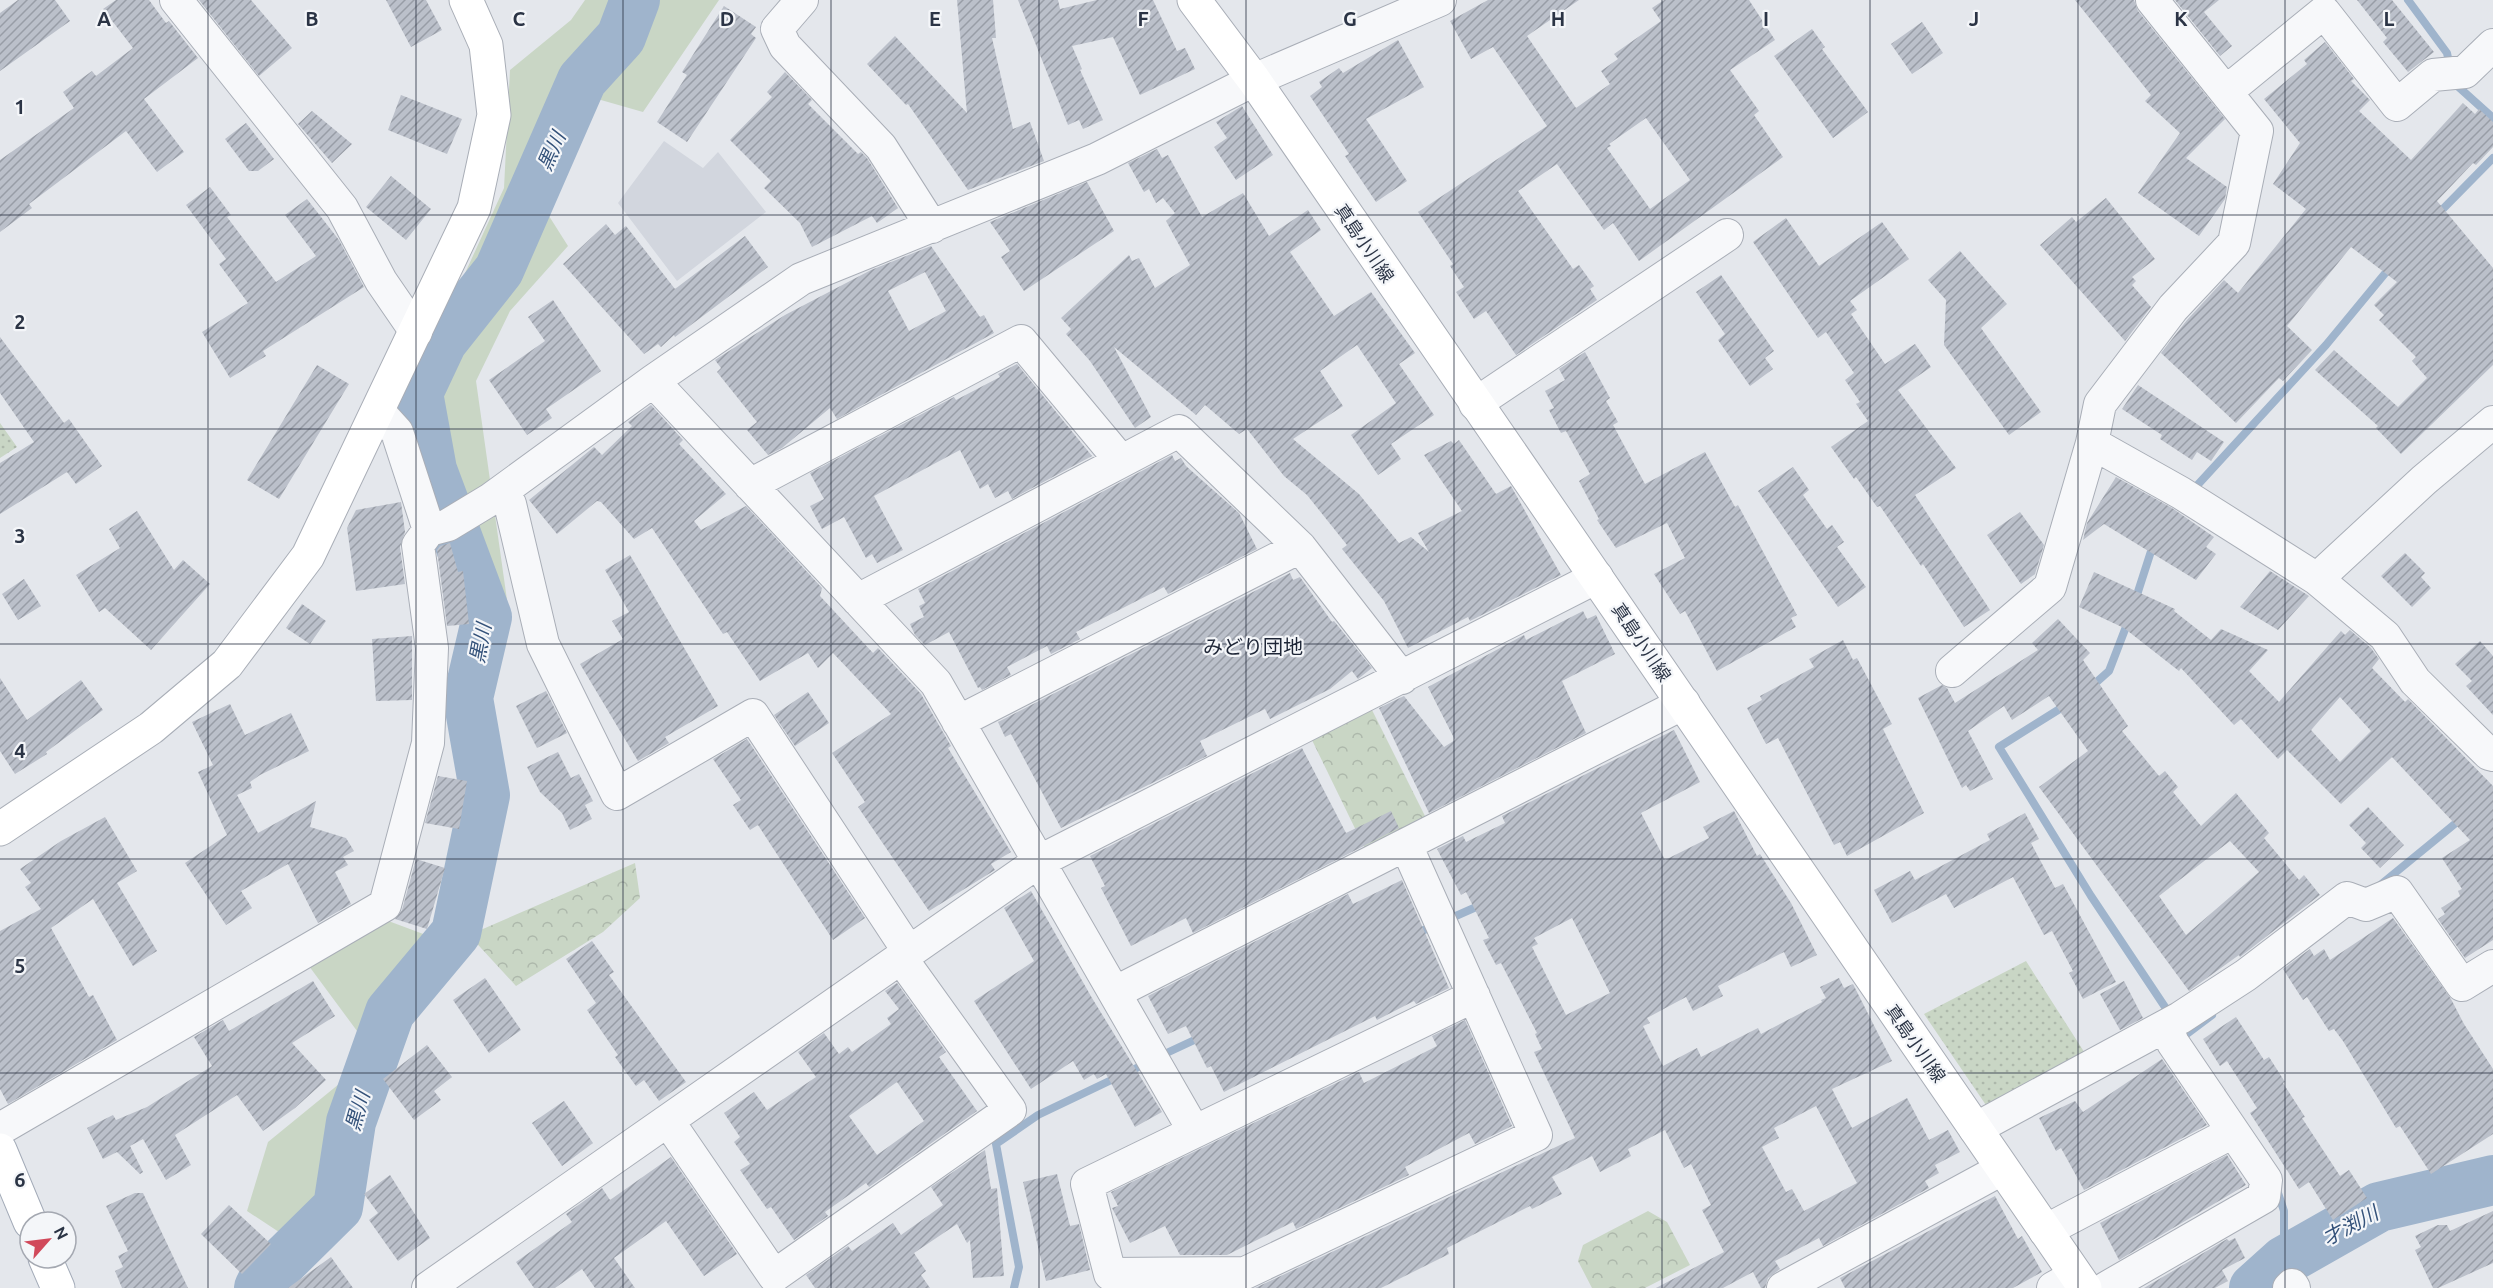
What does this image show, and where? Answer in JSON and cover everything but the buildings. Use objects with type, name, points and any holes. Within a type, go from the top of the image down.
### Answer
[{"type":"street","points":[[176,0],[342,208],[381,281],[416,332]]},
{"type":"street","points":[[0,829],[151,728],[226,664],[308,556],[474,208],[494,115],[486,45],[466,0]]},
{"type":"street","points":[[802,0],[777,29],[785,46],[881,147],[932,227]]},
{"type":"street","name":"真島小川線","points":[[1194,0],[1254,80],[2002,1168],[2045,1231],[2071,1284]]},
{"type":"street","points":[[0,1129],[385,905],[428,743],[432,648],[418,545],[429,530],[448,525],[496,496],[653,381],[801,279],[1097,159],[1254,80],[1440,0]]},
{"type":"street","points":[[1952,671],[2050,587],[2092,443],[2100,404],[2173,308],[2234,243],[2257,131],[2152,0]]},
{"type":"street","points":[[2226,92],[2324,12],[2397,105],[2433,75],[2465,72],[2493,45]]},
{"type":"street","points":[[1475,404],[1727,235]]},
{"type":"street","points":[[750,485],[1021,341],[1121,461]]},
{"type":"street","points":[[653,381],[936,683],[1194,1131]]},
{"type":"street","points":[[378,411],[397,432],[429,530]]},
{"type":"street","points":[[2317,579],[2424,480],[2493,422]]},
{"type":"street","points":[[858,600],[1179,430],[1300,547],[1402,678]]},
{"type":"street","points":[[2092,443],[2187,497],[2317,579],[2385,636],[2415,681],[2489,754],[2493,755]]},
{"type":"street","points":[[496,496],[510,504],[543,644],[617,794],[753,715],[905,955],[1010,1110],[774,1276],[668,1121]]},
{"type":"street","points":[[958,722],[1300,547]]},
{"type":"street","points":[[429,1288],[1038,862],[1597,577]]},
{"type":"street","points":[[1116,992],[1684,703]]},
{"type":"street","points":[[1406,845],[1440,922],[1474,996],[1536,1135],[1245,1273],[1110,1274],[1087,1184],[1474,996]]},
{"type":"street","points":[[1975,1129],[2173,1022],[2356,902],[2397,892],[2462,985],[2493,966]]},
{"type":"street","points":[[2106,1288],[2264,1197],[2266,1180],[2173,1043],[2173,1022]]},
{"type":"street","points":[[2045,1231],[2234,1132]]},
{"type":"street","points":[[0,1150],[16,1206]]},
{"type":"street","points":[[1784,1288],[2002,1168]]},
{"type":"street","points":[[50,1270],[58,1288]]},
{"type":"street","points":[[2289,1288],[2292,1285],[2294,1288]]},
{"type":"shaded area","points":[[664,141],[703,168],[718,152],[766,212],[677,281],[618,203]]},
{"type":"green space","points":[[585,0],[719,0],[643,112],[594,98],[549,216],[568,246],[510,311],[476,381],[508,607],[495,622],[480,611],[449,532],[426,483],[412,389],[504,188],[510,70],[571,20]]},
{"type":"green space","points":[[0,423],[17,447],[0,458]]},
{"type":"green space","points":[[1370,706],[1428,822],[1367,853],[1310,736]]},
{"type":"green space","points":[[635,863],[640,898],[603,932],[516,986],[469,935]]},
{"type":"green space","points":[[375,916],[434,938],[381,1001],[341,1126],[329,1200],[288,1238],[247,1211],[268,1142],[339,1084],[360,1035],[306,962]]},
{"type":"green space","points":[[2026,961],[2088,1058],[1990,1111],[1924,1014]]},
{"type":"green space","points":[[1648,1211],[1667,1222],[1690,1265],[1645,1288],[1592,1288],[1578,1261],[1583,1245]]},
{"type":"waterway","name":"黒川","points":[[259,1288],[262,1282],[338,1207],[351,1122],[390,1012],[456,933],[485,795],[468,698],[487,617],[432,470],[418,393],[442,342],[499,270],[582,80],[621,37],[635,0]]},
{"type":"waterway","points":[[2408,0],[2447,53],[2450,67]]},
{"type":"waterway","points":[[2453,82],[2493,118]]},
{"type":"waterway","points":[[2436,216],[2493,158]]},
{"type":"waterway","points":[[2192,491],[2326,345],[2392,265]]},
{"type":"waterway","points":[[2135,601],[2154,542]]},
{"type":"waterway","points":[[2091,687],[2109,671],[2129,619]]},
{"type":"waterway","points":[[2066,705],[1999,747],[2091,896],[2171,1016]]},
{"type":"waterway","points":[[2379,886],[2462,818]]},
{"type":"waterway","points":[[1415,934],[1483,904]]},
{"type":"waterway","points":[[2184,1036],[2212,1015]]},
{"type":"waterway","points":[[1158,1057],[1203,1036]]},
{"type":"waterway","points":[[1014,1288],[1019,1267],[996,1144],[1038,1115],[1147,1063]]},
{"type":"waterway","name":"才渕川","points":[[2254,1288],[2284,1261],[2379,1207],[2493,1180]]},
{"type":"waterway","points":[[2276,1187],[2284,1211],[2284,1261]]},
{"type":"district","name":"みどり団地","points":[[1253,646]]}]
